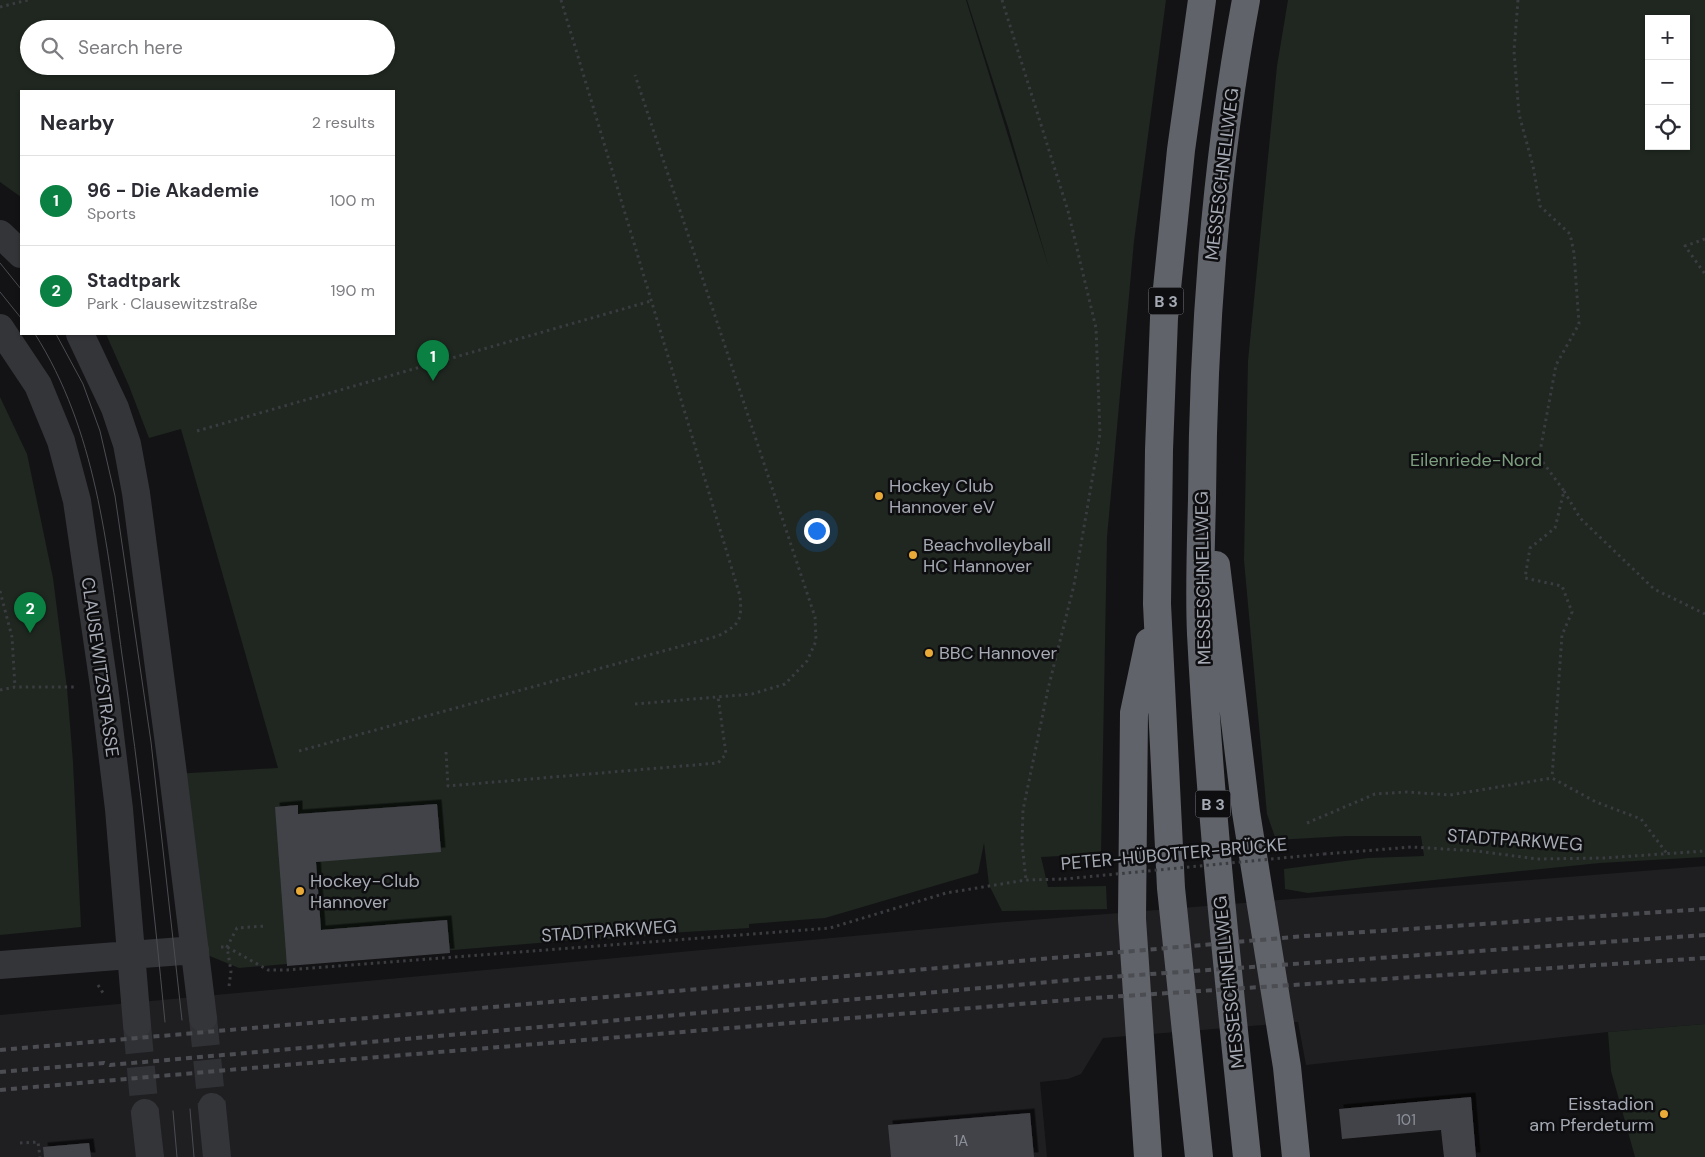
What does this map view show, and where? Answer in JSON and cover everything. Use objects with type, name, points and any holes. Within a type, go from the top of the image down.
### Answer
[{"type":"highway","name":"B 3","points":[[1198,1157],[1171,888],[1157,604],[1158,450],[1164,318],[1181,150],[1202,0]]},
{"type":"highway","name":"MESSESCHNELLWEG","points":[[1246,0],[1221,155],[1206,318],[1202,449],[1201,631],[1219,885],[1247,1157]]},
{"type":"highway","points":[[1202,449],[1246,812],[1287,1067],[1296,1157]]},
{"type":"highway","points":[[1148,1157],[1132,919],[1134,713],[1157,604]]},
{"type":"street","points":[[0,234],[20,253]]},
{"type":"street","name":"CLAUSEWITZSTRASSE","points":[[0,328],[38,385],[61,441],[77,501],[104,686],[119,809],[137,1024]]},
{"type":"street","points":[[80,335],[115,408],[127,444],[136,494],[203,1018]]},
{"type":"street","points":[[0,965],[195,950]]},
{"type":"street","points":[[212,1107],[217,1157]]},
{"type":"street","points":[[145,1114],[150,1157]]},
{"type":"path","points":[[0,7],[28,0]]},
{"type":"path","points":[[299,751],[718,636],[734,627],[741,615],[740,596],[560,0]]},
{"type":"path","points":[[1002,0],[1068,211],[1096,328],[1100,434],[1074,585],[1048,689],[1023,810],[1022,842],[1026,880]]},
{"type":"path","points":[[1518,0],[1514,51],[1519,114],[1533,166],[1540,206],[1570,234],[1574,253],[1579,324],[1556,365],[1539,458],[1564,491],[1580,518],[1654,589],[1705,614]]},
{"type":"path","points":[[635,75],[816,616],[816,641],[813,648],[807,661],[785,684],[752,694],[635,704]]},
{"type":"path","points":[[1705,239],[1685,246],[1705,274]]},
{"type":"path","points":[[197,431],[651,301]]},
{"type":"path","points":[[1552,778],[1562,635],[1572,612],[1562,586],[1525,578],[1530,548],[1555,528],[1564,491]]},
{"type":"path","points":[[0,591],[12,637],[15,687]]},
{"type":"path","points":[[0,690],[15,687],[67,688],[104,686]]},
{"type":"path","points":[[446,752],[448,786],[718,764],[726,754],[718,697]]},
{"type":"path","points":[[1307,823],[1375,794],[1407,792],[1450,795],[1552,778],[1596,802],[1641,819],[1668,855]]},
{"type":"path","name":"STADTPARKWEG","points":[[1324,854],[1412,847],[1477,851],[1537,859],[1668,855],[1705,851]]},
{"type":"path","name":"PETER-HÜBOTTER-BRÜCKE","points":[[1026,880],[1064,879],[1324,854]]},
{"type":"path","name":"STADTPARKWEG","points":[[228,947],[268,970],[287,970],[830,928],[946,893],[1026,880]]},
{"type":"path","points":[[229,986],[231,971],[228,947],[237,928],[265,926]]},
{"type":"path","points":[[195,950],[228,947]]},
{"type":"path","points":[[20,1143],[38,1142],[40,1157]]},
{"type":"shaded area","points":[[1705,866],[1705,1024],[1608,1032],[1306,1065],[1298,1022],[1103,1038],[1081,1074],[1068,1079],[1040,1082],[1047,1157],[0,1157],[0,1015],[993,923]]},
{"type":"green space","points":[[0,0],[966,0],[1049,268],[1008,127],[967,0],[1166,0],[1134,241],[1107,537],[1101,854],[1041,857],[1048,887],[1106,886],[1107,909],[1002,911],[989,885],[984,843],[978,873],[825,918],[749,924],[749,928],[669,933],[669,931],[650,933],[650,936],[574,940],[239,968],[195,950],[173,774],[278,768],[181,429],[149,438],[106,335],[395,335],[395,90],[20,90],[20,196],[0,182]]},
{"type":"green space","name":"Eilenriede-Nord","points":[[1288,0],[1705,0],[1705,857],[1600,863],[1308,893],[1285,889],[1284,869],[1368,858],[1424,856],[1421,836],[1346,836],[1276,840],[1267,814],[1244,560],[1248,361],[1277,66]]},
{"type":"green space","points":[[0,397],[27,454],[53,578],[67,688],[73,762],[81,927],[0,935]]},
{"type":"green space","name":"Eisstadion am Pferdeturm","points":[[1705,1024],[1705,1157],[1635,1157],[1611,1071],[1608,1032]]},
{"type":"building","name":"Hockey-Club Hannover","points":[[437,804],[441,852],[316,862],[321,930],[447,920],[450,953],[287,966],[275,807],[298,805],[298,814]]},
{"type":"building","points":[[1471,1097],[1476,1157],[1444,1157],[1441,1130],[1342,1139],[1339,1109]]},
{"type":"building","points":[[1030,1113],[1034,1157],[891,1157],[888,1125]]},
{"type":"building","points":[[89,1143],[91,1157],[44,1157],[43,1147]]},
{"type":"tunnel","points":[[203,1018],[212,1107]]},
{"type":"tunnel","points":[[137,1025],[145,1113]]},
{"type":"tram line","points":[[0,263],[20,288]]},
{"type":"tram line","points":[[0,292],[20,317]]},
{"type":"tram line","points":[[36,335],[56,371],[72,409],[96,489],[104,530],[129,701],[165,1022]]},
{"type":"tram line","points":[[57,335],[83,384],[100,431],[115,496],[151,742],[182,1020]]},
{"type":"tram line","points":[[190,1109],[194,1157]]},
{"type":"tram line","points":[[173,1111],[177,1157]]},
{"type":"railway","points":[[0,1050],[1305,936],[1705,909]]},
{"type":"railway","points":[[0,1072],[104,1063],[110,1065],[1095,978],[1705,935]]},
{"type":"railway","points":[[0,1090],[1093,998],[1705,958]]},
{"type":"place","name":"96 - Die Akademie","points":[[433,381]]},
{"type":"place","name":"Hockey Club Hannover eV","points":[[879,496]]},
{"type":"place","name":"Beachvolleyball HC Hannover","points":[[913,555]]},
{"type":"place","name":"Stadtpark","points":[[30,633]]},
{"type":"place","name":"BBC Hannover","points":[[929,653]]},
{"type":"place","name":"Hockey-Club Hannover","points":[[300,891]]},
{"type":"place","name":"Eisstadion am Pferdeturm","points":[[1664,1114]]}]
